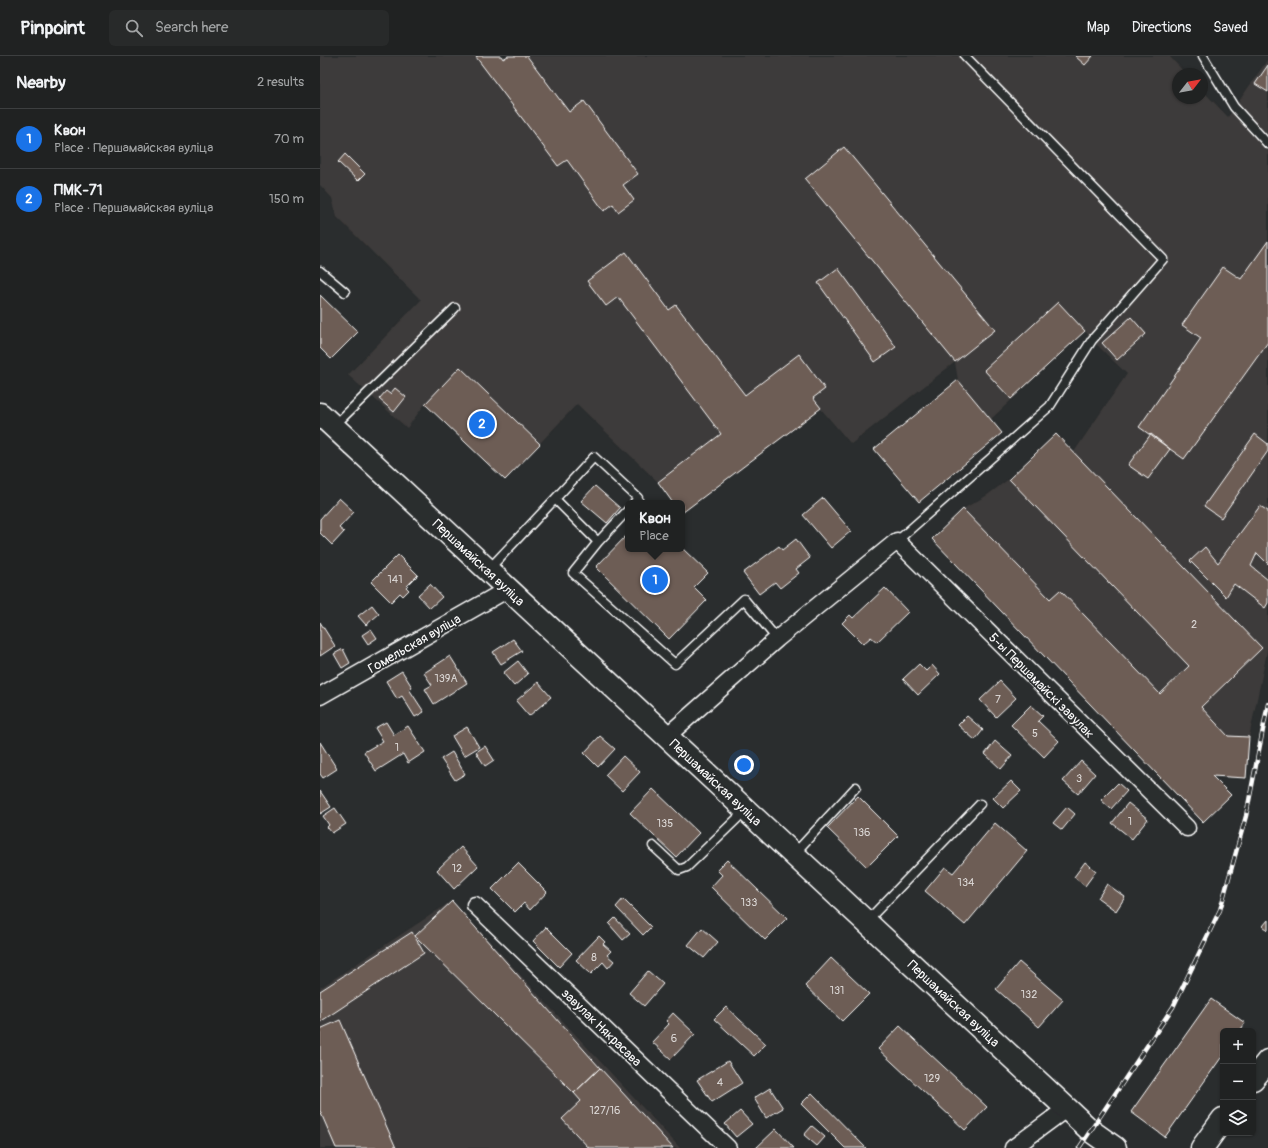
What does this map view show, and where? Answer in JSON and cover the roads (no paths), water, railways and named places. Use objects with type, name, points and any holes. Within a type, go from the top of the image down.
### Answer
[{"type":"street","name":"Першамайская вуліца","points":[[327,420],[1067,1108],[1091,1130],[1115,1148]]},
{"type":"street","points":[[667,736],[777,639],[897,541]]},
{"type":"street","name":"5-ы Першамайскі завулак","points":[[897,541],[1187,828]]},
{"type":"street","name":"Гомельская вуліца","points":[[320,696],[508,589]]},
{"type":"street","name":"завулак Някрасава","points":[[475,905],[728,1148]]},
{"type":"street","points":[[1256,1075],[1268,1061]]},
{"type":"street","points":[[1013,1148],[1067,1108]]},
{"type":"street","points":[[1202,1148],[1220,1123]]},
{"type":"lane","points":[[897,541],[1050,406],[1092,340],[1163,259],[965,56]]},
{"type":"lane","points":[[1203,56],[1234,107],[1268,144]]},
{"type":"lane","points":[[320,271],[345,292]]},
{"type":"lane","points":[[327,420],[455,308]]},
{"type":"lane","points":[[488,569],[594,457],[638,498],[636,500]]},
{"type":"lane","points":[[554,499],[598,542]]},
{"type":"lane","points":[[625,513],[598,542],[573,574],[675,664],[744,599],[777,639]]},
{"type":"lane","points":[[794,854],[856,787]]},
{"type":"lane","points":[[867,922],[980,804]]},
{"type":"lane","points":[[653,846],[679,870],[687,867],[746,810]]},
{"type":"railway","points":[[1079,1148],[1173,1007],[1220,910],[1246,816],[1268,704]]},
{"type":"place","name":"ПМК-71","points":[[482,424]]},
{"type":"place","name":"Квон","points":[[655,580]]}]
